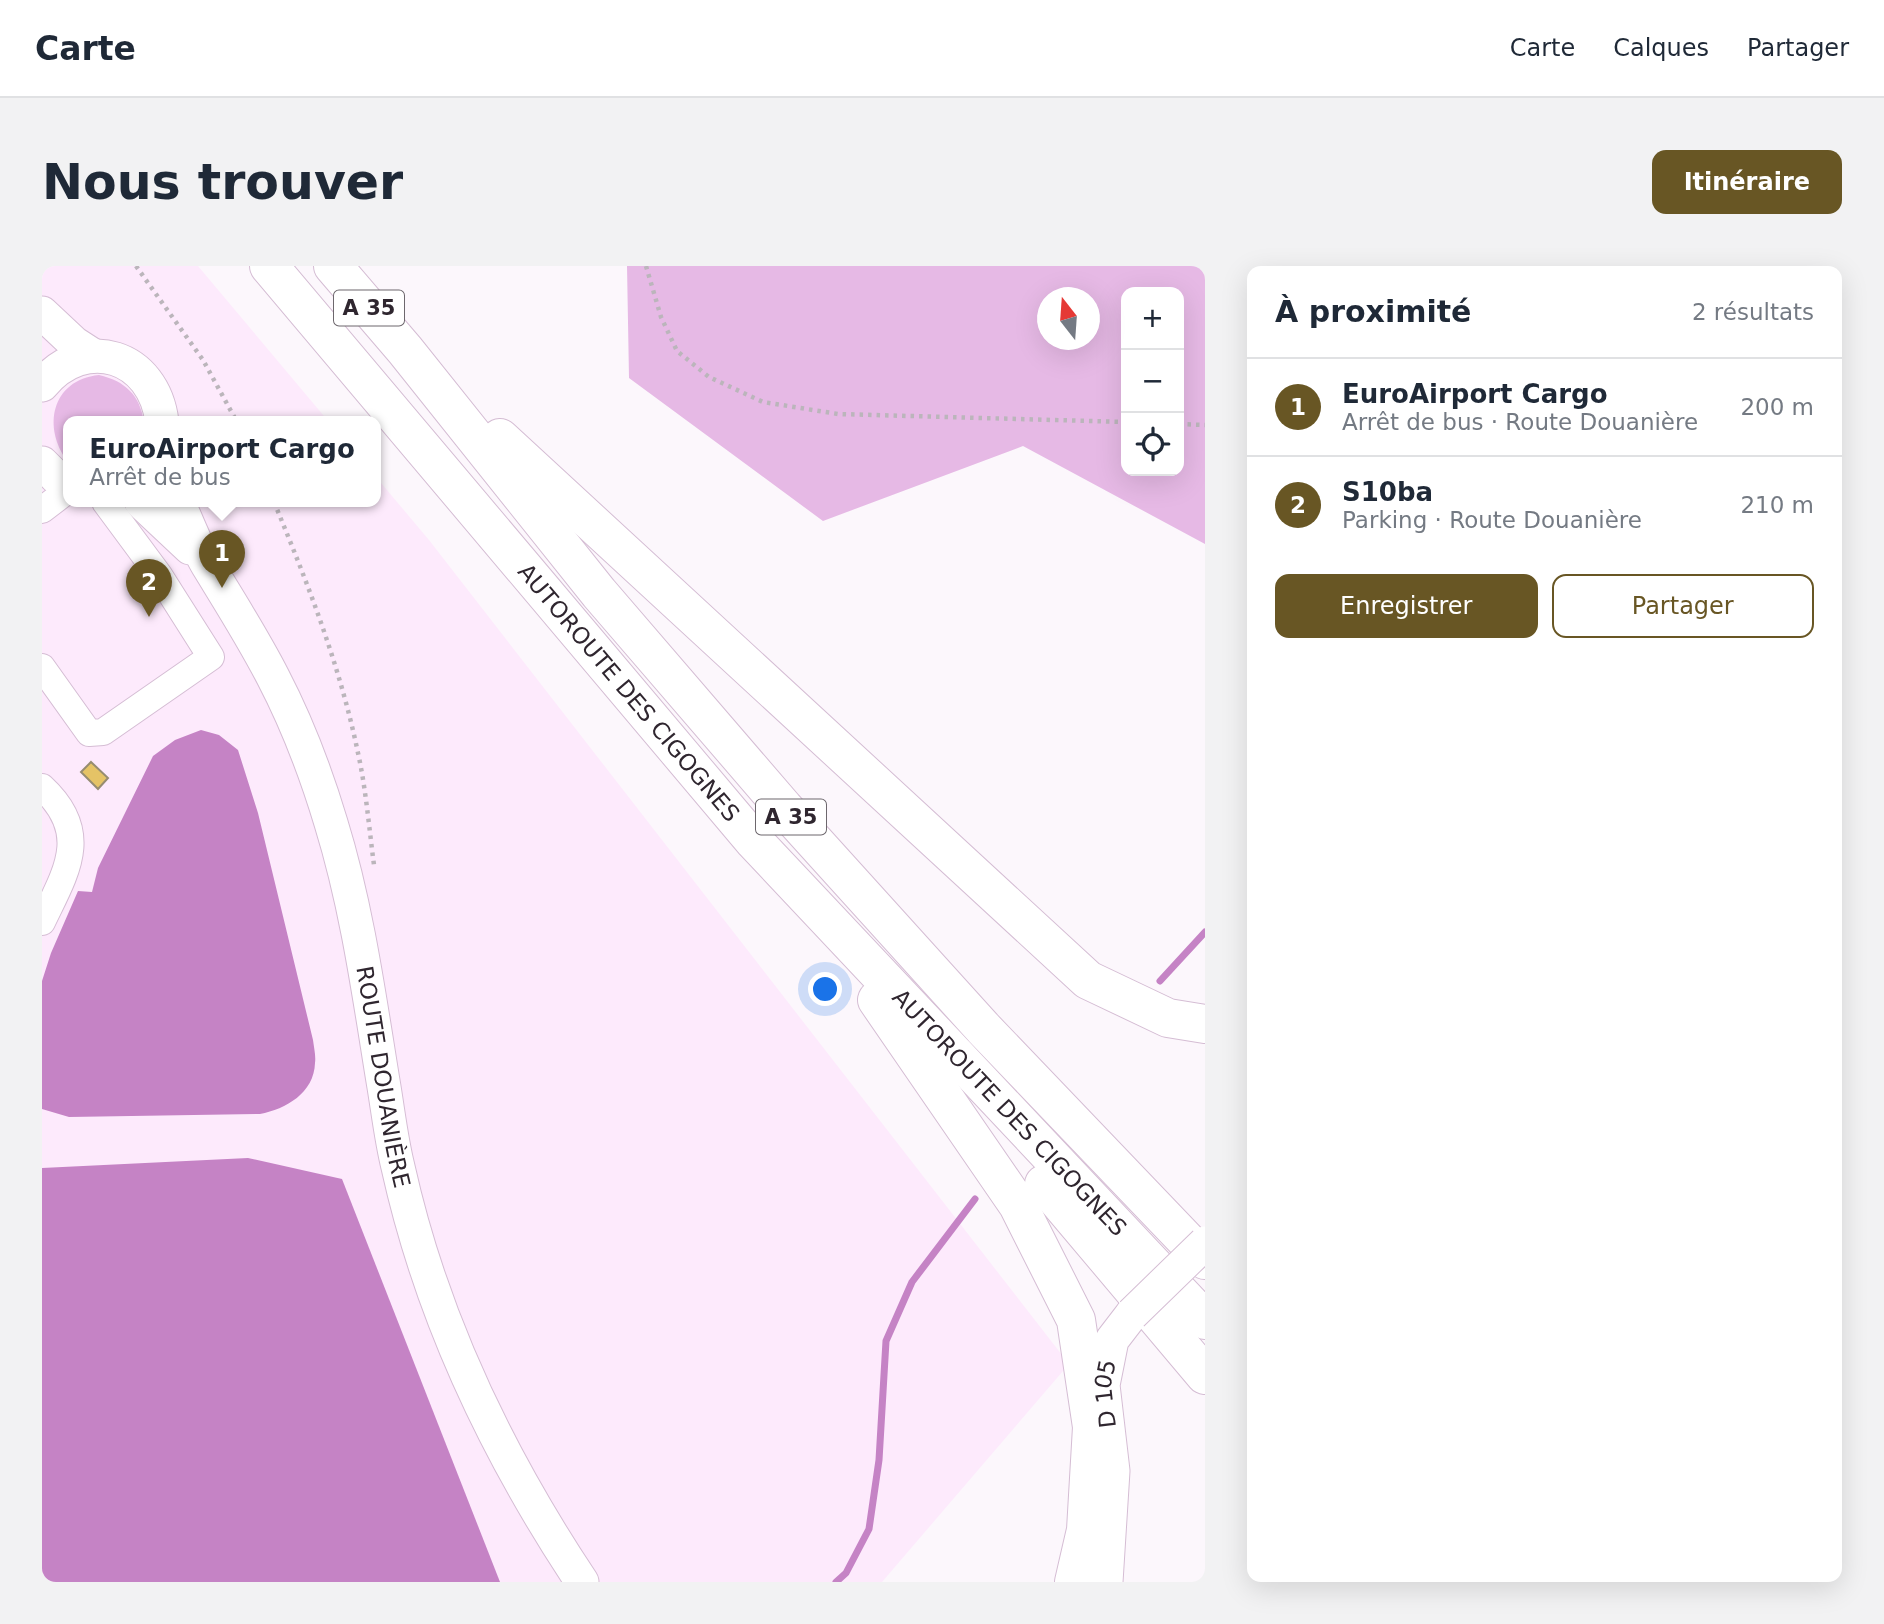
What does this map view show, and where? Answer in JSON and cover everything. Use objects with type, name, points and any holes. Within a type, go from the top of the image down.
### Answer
[{"type":"highway","name":"AUTOROUTE DES CIGOGNES","points":[[269,266],[589,648],[808,900],[1205,1320]]},
{"type":"highway","name":"AUTOROUTE DES CIGOGNES","points":[[333,266],[405,350],[599,593],[784,808],[983,1028],[1205,1260]]},
{"type":"highway","points":[[405,350],[1088,980],[1168,1018],[1205,1024]]},
{"type":"highway","points":[[808,900],[1205,1375]]},
{"type":"highway","points":[[808,900],[1017,1205],[1076,1320],[1092,1427],[1086,1530],[1074,1582]]},
{"type":"main road","points":[[42,313],[91,355],[128,365],[144,377],[155,394],[161,416]]},
{"type":"main road","points":[[42,386],[68,362],[91,355]]},
{"type":"main road","points":[[42,463],[63,480]]},
{"type":"main road","name":"ROUTE DOUANIÈRE","points":[[146,507],[206,563]]},
{"type":"main road","name":"ROUTE DOUANIÈRE","points":[[180,507],[206,563],[248,629],[273,678],[302,739],[331,824],[362,955],[398,1167],[422,1256],[444,1321],[520,1483],[582,1582]]},
{"type":"main road","name":"D 105","points":[[1106,1582],[1112,1471],[1103,1385],[1112,1340],[1132,1314],[1205,1243]]},
{"type":"lane","points":[[42,510],[63,494]]},
{"type":"lane","points":[[42,667],[89,733],[103,732],[211,657],[159,575],[109,507]]},
{"type":"lane","points":[[42,787],[66,820],[71,854],[68,869],[42,922]]},
{"type":"path","points":[[136,266],[203,360],[234,416]]},
{"type":"path","points":[[646,266],[661,317],[677,351],[709,377],[763,402],[838,414],[1121,422]]},
{"type":"path","points":[[1184,424],[1205,425]]},
{"type":"path","points":[[276,507],[325,632],[344,693],[358,755],[374,865]]},
{"type":"shaded area","points":[[42,266],[198,266],[324,416],[63,416],[63,507],[381,507],[381,483],[429,540],[1069,1364],[882,1582],[42,1582]]},
{"type":"shaded area","points":[[627,266],[1205,266],[1205,544],[1023,446],[823,521],[629,378]]},
{"type":"shaded area","points":[[99,375],[124,385],[135,397],[143,416],[63,416],[63,454],[55,435],[56,408],[61,396],[70,386]]},
{"type":"shaded area","points":[[201,730],[219,735],[238,750],[258,813],[313,1040],[315,1060],[310,1083],[289,1104],[260,1114],[69,1117],[42,1109],[42,981],[51,953],[78,891],[92,892],[98,868],[153,756],[175,740]]},
{"type":"shaded area","points":[[248,1158],[342,1179],[500,1582],[42,1582],[42,1168]]},
{"type":"building","points":[[91,762],[108,778],[98,789],[81,772]]},
{"type":"waterway","points":[[1160,981],[1205,932]]},
{"type":"waterway","points":[[836,1582],[846,1573],[869,1529],[879,1460],[886,1341],[912,1282],[975,1199]]},
{"type":"place","name":"EuroAirport Cargo","points":[[222,588]]},
{"type":"place","name":"S10ba","points":[[149,617]]}]
